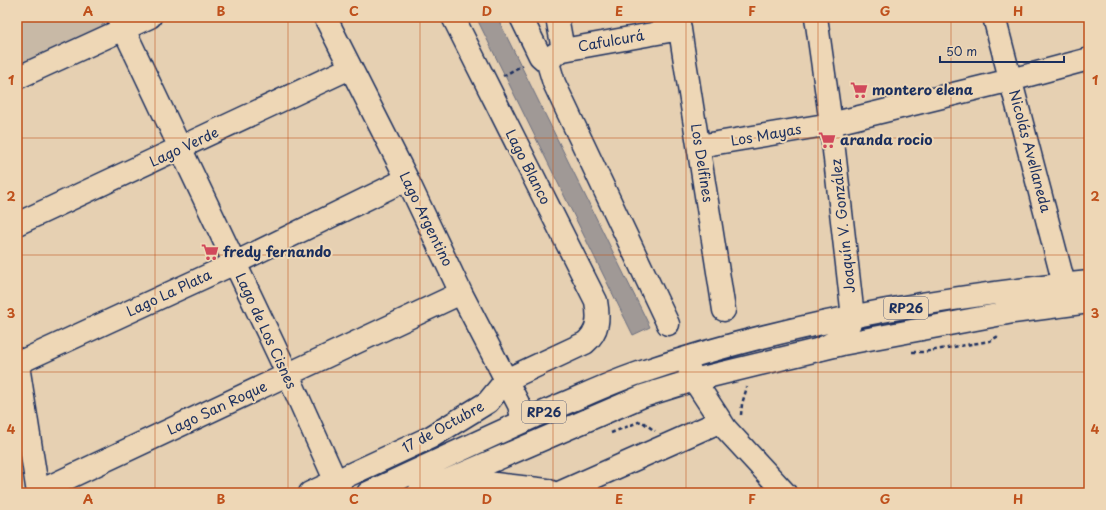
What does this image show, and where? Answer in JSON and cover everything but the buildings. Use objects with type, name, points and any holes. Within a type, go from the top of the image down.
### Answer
[{"type":"street","points":[[17,78],[121,23],[150,17]]},
{"type":"street","name":"Lago Argentino","points":[[324,17],[407,179],[461,293],[519,405],[523,422]]},
{"type":"street","name":"Lago Blanco","points":[[453,17],[596,301],[599,318]]},
{"type":"street","points":[[521,17],[550,56]]},
{"type":"street","points":[[557,17],[550,56],[554,83],[668,324]]},
{"type":"street","name":"Joaquín V. González","points":[[816,17],[831,124],[853,317]]},
{"type":"street","name":"Nicolás Avellaneda","points":[[994,17],[1064,284]]},
{"type":"street","name":"Lago de Los Cisnes","points":[[121,23],[288,375],[338,487]]},
{"type":"street","name":"Cafulcurá","points":[[550,56],[679,23]]},
{"type":"street","name":"Los Delfines","points":[[679,23],[724,310]]},
{"type":"street","name":"Los Mayas","points":[[699,146],[831,124],[1011,80],[1089,59]]},
{"type":"street","name":"Lago Verde","points":[[17,224],[350,68]]},
{"type":"street","name":"Lago La Plata","points":[[17,361],[235,263],[407,179]]},
{"type":"street","name":"RP26","points":[[368,493],[523,422],[638,374],[726,346],[853,317],[959,298],[1089,282]]},
{"type":"street","name":"Lago San Roque","points":[[38,492],[461,293]]},
{"type":"street","name":"RP26","points":[[418,493],[643,396],[694,380],[820,349],[1013,312],[1089,302]]},
{"type":"street","points":[[820,349],[835,343],[842,335],[853,317]]},
{"type":"street","name":"17 de Octubre","points":[[310,493],[338,487],[431,436],[488,402],[506,380],[585,342],[594,336],[599,318]]},
{"type":"street","points":[[685,358],[694,380],[723,425],[785,493]]},
{"type":"street","points":[[17,361],[38,492]]},
{"type":"street","points":[[559,493],[671,443],[723,425]]},
{"type":"street","points":[[438,484],[487,483],[547,490],[553,493]]},
{"type":"path","points":[[486,85],[550,56]]},
{"type":"path","points":[[908,352],[923,352],[990,341],[1002,334]]},
{"type":"path","points":[[723,425],[741,420],[742,404],[750,382]]},
{"type":"path","points":[[605,435],[641,421],[671,443]]},
{"type":"shaded area","points":[[17,17],[100,17],[105,30],[17,65]]},
{"type":"shaded area","points":[[476,17],[497,17],[650,327],[633,335]]},
{"type":"place","name":"montero elena","points":[[859,90]]},
{"type":"place","name":"aranda rocio","points":[[827,140]]},
{"type":"place","name":"fredy fernando","points":[[210,252]]}]
